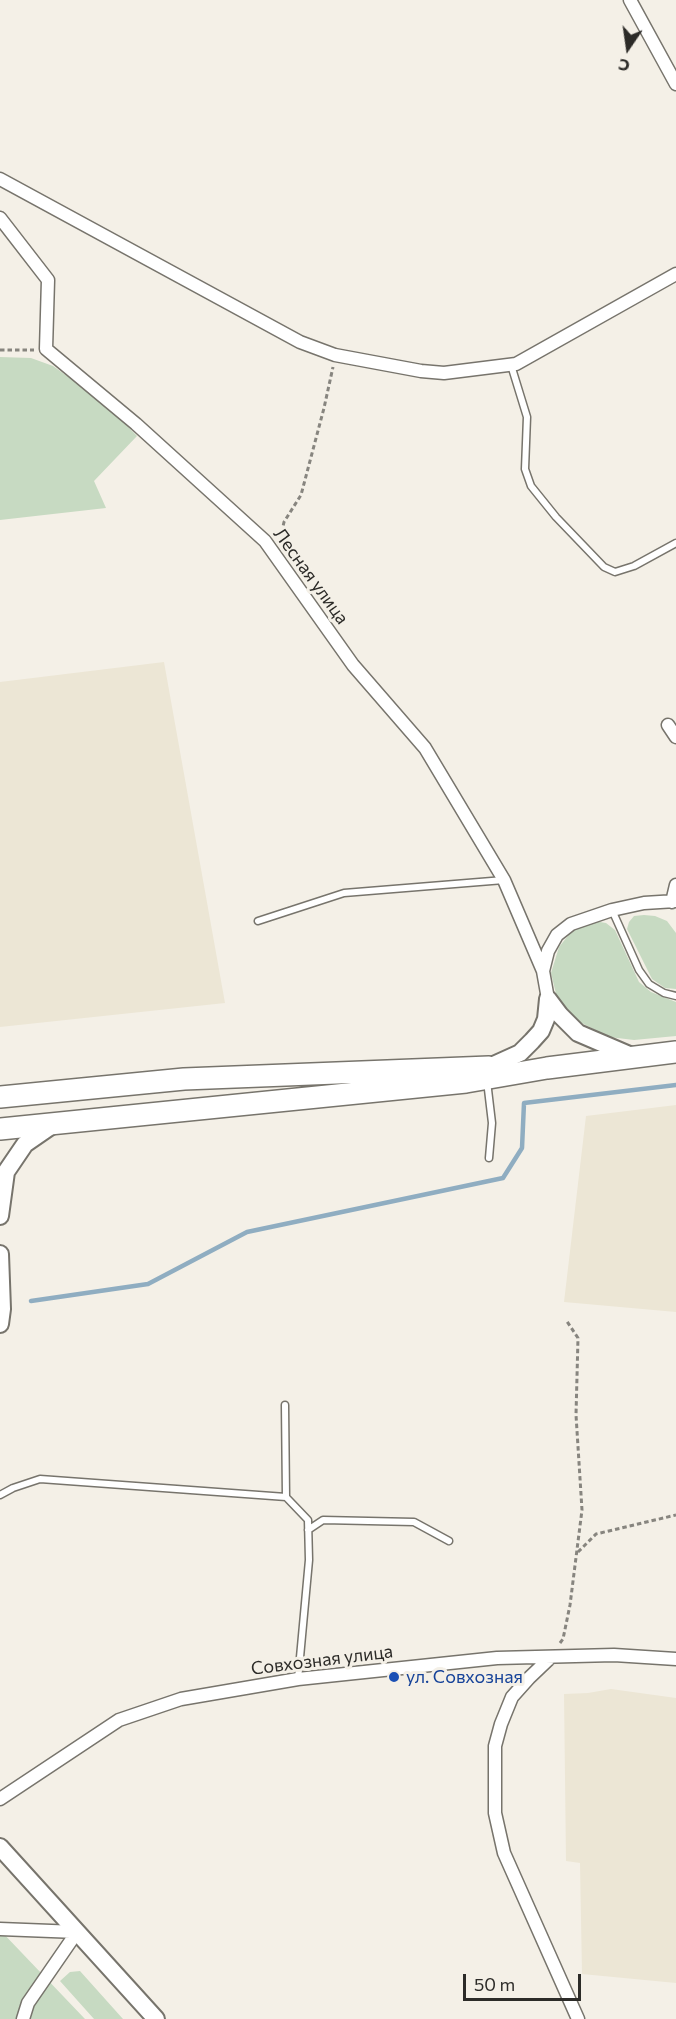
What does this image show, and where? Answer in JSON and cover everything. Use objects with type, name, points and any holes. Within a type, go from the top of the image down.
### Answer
[{"type":"highway","points":[[0,1129],[676,1052]]},
{"type":"highway","points":[[0,1097],[184,1079],[488,1073]]},
{"type":"street","points":[[630,0],[676,84]]},
{"type":"street","points":[[0,179],[300,342],[335,355],[421,371],[444,373],[511,364],[576,332],[676,274]]},
{"type":"street","name":"Лесная улица","points":[[0,218],[48,280],[46,349],[162,447],[266,541],[353,665],[424,748],[504,880],[543,970],[549,999]]},
{"type":"street","points":[[668,725],[676,736]]},
{"type":"street","points":[[543,970],[548,951],[557,935],[571,924],[612,910],[644,903],[675,903],[676,885]]},
{"type":"street","points":[[549,999],[560,1016],[578,1033],[634,1056]]},
{"type":"street","points":[[488,1073],[520,1053],[541,1031],[546,1019],[549,999]]},
{"type":"street","points":[[0,1216],[6,1172],[25,1144],[54,1124]]},
{"type":"street","points":[[0,1254],[2,1309],[0,1324]]},
{"type":"street","name":"Совхозная улица","points":[[0,1799],[120,1720],[181,1699],[298,1679],[496,1659],[614,1655],[676,1659]]},
{"type":"street","points":[[551,1657],[512,1697],[501,1724],[495,1746],[495,1813],[504,1854],[578,2019]]},
{"type":"street","points":[[0,1847],[156,2019]]},
{"type":"street","points":[[0,1929],[77,1932]]},
{"type":"street","points":[[23,2019],[28,2003],[77,1932]]},
{"type":"lane","points":[[511,364],[527,417],[525,469],[531,486],[556,518],[604,567],[615,572],[634,566],[676,543]]},
{"type":"lane","points":[[258,921],[344,893],[504,880]]},
{"type":"lane","points":[[612,910],[639,970],[649,984],[664,993],[676,996]]},
{"type":"lane","points":[[488,1073],[492,1123],[489,1158]]},
{"type":"lane","points":[[285,1405],[286,1497]]},
{"type":"lane","points":[[0,1495],[40,1479],[286,1497],[308,1520],[309,1560],[298,1679]]},
{"type":"lane","points":[[308,1530],[323,1520],[414,1522],[449,1541]]},
{"type":"path","points":[[0,350],[28,351]]},
{"type":"path","points":[[277,557],[284,522],[301,495],[335,355]]},
{"type":"path","points":[[551,1657],[563,1639],[570,1605],[582,1510],[576,1415],[578,1338],[566,1320]]},
{"type":"path","points":[[576,1553],[596,1534],[676,1515]]},
{"type":"shaded area","points":[[164,662],[225,1003],[0,1027],[0,682]]},
{"type":"shaded area","points":[[676,1105],[676,1312],[564,1302],[586,1116]]},
{"type":"shaded area","points":[[611,1689],[676,1698],[676,1983],[582,1974],[580,1863],[566,1861],[564,1694]]},
{"type":"green space","points":[[0,357],[31,358],[53,366],[106,404],[137,436],[94,481],[106,508],[0,520]]},
{"type":"green space","points":[[634,916],[655,916],[667,921],[676,933],[676,989],[665,988],[652,979],[627,929]]},
{"type":"green space","points":[[594,921],[606,923],[615,930],[639,982],[651,992],[676,1002],[676,1036],[634,1040],[609,1037],[570,1017],[558,1002],[551,973],[559,947],[571,932],[582,924]]},
{"type":"green space","points":[[0,1930],[85,2019],[0,2019]]},
{"type":"green space","points":[[80,1971],[123,2019],[94,2019],[60,1981],[70,1972]]},
{"type":"waterway","points":[[31,1301],[148,1284],[247,1232],[503,1178],[522,1148],[524,1103],[676,1085]]},
{"type":"place","name":"ул. Совхозная","points":[[394,1677]]}]
